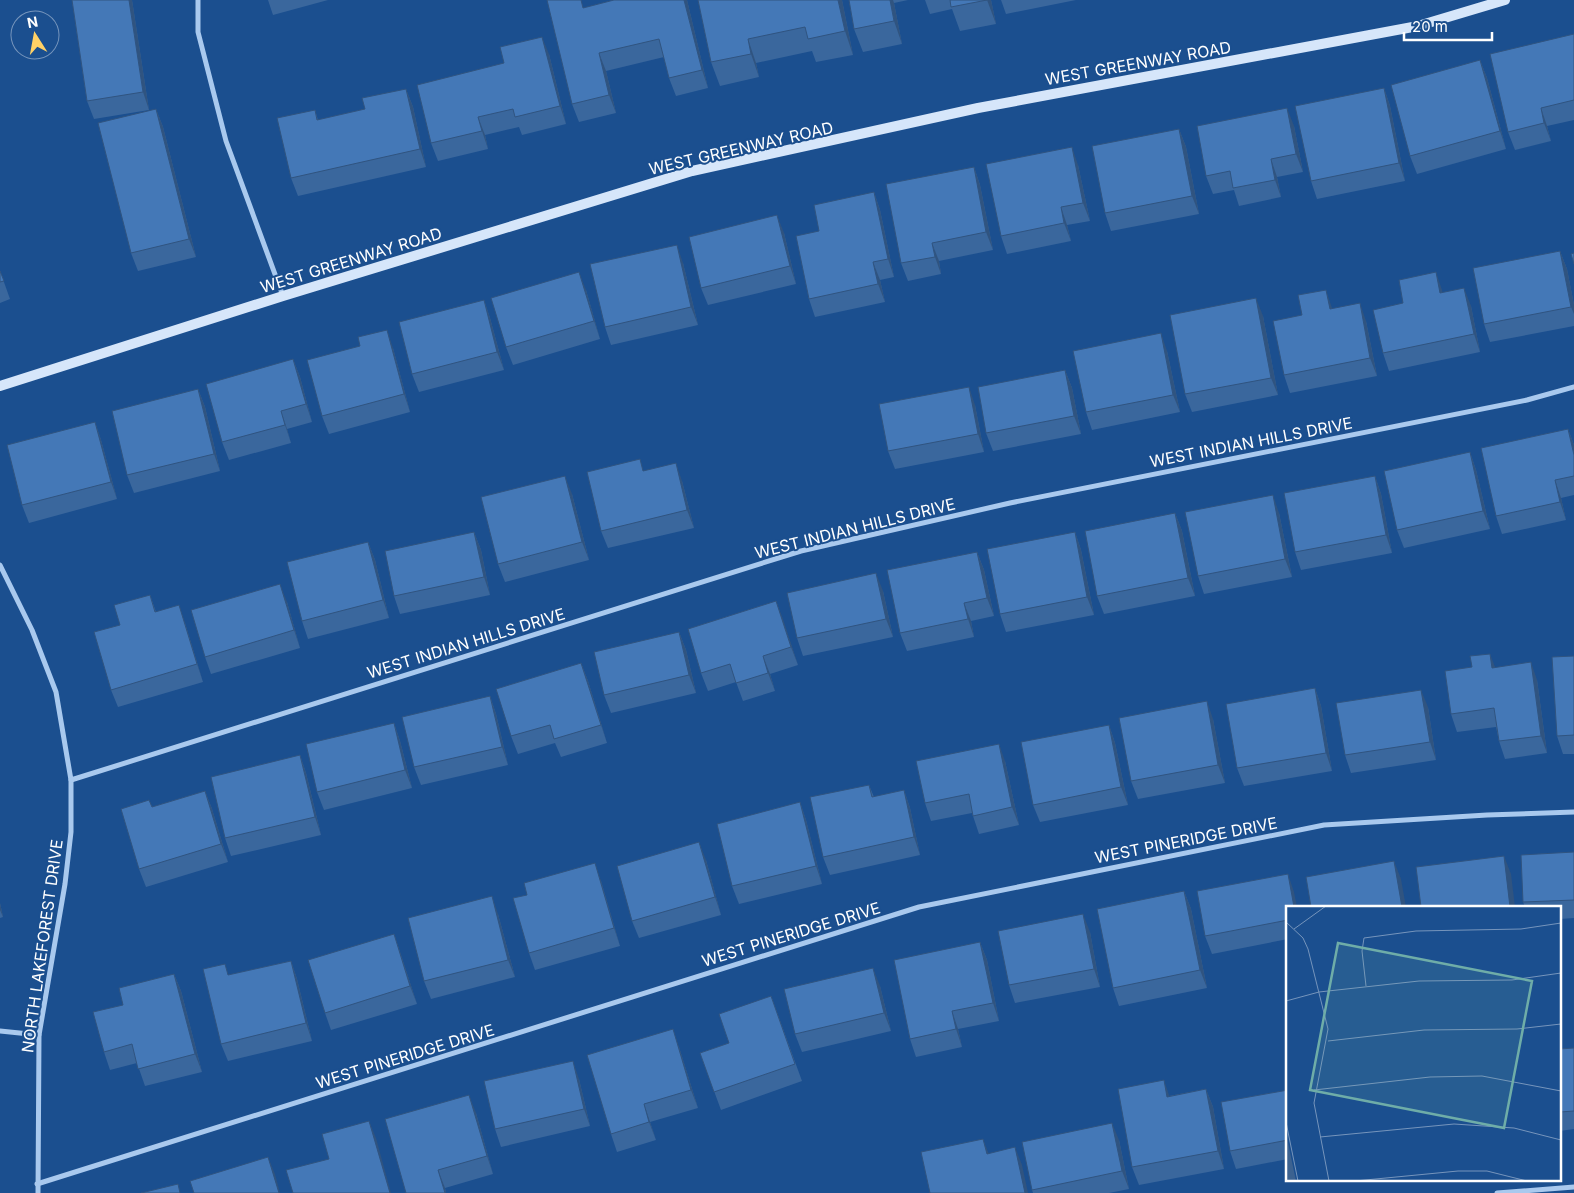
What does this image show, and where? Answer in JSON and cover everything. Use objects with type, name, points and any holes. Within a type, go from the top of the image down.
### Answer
[{"type":"street","points":[[198,0],[198,32],[226,141],[283,296]]},
{"type":"street","name":"WEST GREENWAY ROAD","points":[[0,386],[283,296],[692,172],[978,108],[1418,26],[1505,0]]},
{"type":"street","name":"WEST INDIAN HILLS DRIVE","points":[[71,780],[801,551],[1010,503],[1527,400],[1574,386]]},
{"type":"street","name":"NORTH LAKEFOREST DRIVE","points":[[0,565],[32,630],[56,692],[71,780],[71,832],[65,884],[39,1035],[38,1193]]},
{"type":"street","name":"WEST PINERIDGE DRIVE","points":[[37,1184],[919,907],[1324,825],[1487,815],[1574,812]]},
{"type":"street","points":[[0,1031],[39,1035]]},
{"type":"street","points":[[1497,1193],[1574,1187]]},
{"type":"building","points":[[72,0],[129,0],[143,92],[87,101]]},
{"type":"building","points":[[547,0],[581,0],[583,8],[614,0],[684,0],[702,70],[669,78],[659,39],[599,53],[609,95],[572,104]]},
{"type":"building","points":[[698,0],[838,0],[845,31],[808,39],[805,27],[748,39],[751,54],[711,62]]},
{"type":"building","points":[[849,0],[890,0],[894,21],[854,29]]},
{"type":"building","points":[[950,0],[987,0],[951,7]]},
{"type":"building","points":[[1574,34],[1574,100],[1541,108],[1544,123],[1508,132],[1490,54]]},
{"type":"building","points":[[542,37],[560,106],[515,117],[513,109],[478,117],[482,131],[431,143],[417,85],[504,63],[500,47]]},
{"type":"building","points":[[1480,60],[1500,131],[1410,156],[1391,85]]},
{"type":"building","points":[[1384,88],[1399,163],[1311,181],[1295,106]]},
{"type":"building","points":[[406,89],[420,149],[291,178],[277,118],[315,110],[317,120],[365,109],[362,98]]},
{"type":"building","points":[[1287,108],[1296,154],[1271,159],[1275,180],[1233,188],[1230,171],[1206,176],[1197,126]]},
{"type":"building","points":[[156,109],[189,239],[131,253],[98,123]]},
{"type":"building","points":[[1179,129],[1192,196],[1105,213],[1092,146]]},
{"type":"building","points":[[1072,147],[1083,203],[1061,207],[1064,223],[1001,236],[986,164]]},
{"type":"building","points":[[974,167],[986,232],[932,243],[935,257],[901,263],[886,184]]},
{"type":"building","points":[[874,192],[888,259],[873,262],[878,284],[809,299],[796,236],[819,231],[814,205]]},
{"type":"building","points":[[777,215],[790,266],[701,288],[689,237]]},
{"type":"building","points":[[677,245],[691,307],[605,327],[590,264]]},
{"type":"building","points":[[1560,251],[1571,307],[1484,324],[1473,268]]},
{"type":"building","points":[[1574,253],[1574,264],[1571,254]]},
{"type":"building","points":[[0,271],[4,281],[0,282]]},
{"type":"building","points":[[579,272],[594,321],[506,347],[491,298]]},
{"type":"building","points":[[1436,272],[1440,293],[1464,288],[1474,334],[1383,353],[1373,310],[1403,303],[1399,280]]},
{"type":"building","points":[[1326,290],[1330,309],[1360,303],[1370,358],[1284,375],[1273,321],[1302,315],[1298,295]]},
{"type":"building","points":[[1256,298],[1271,378],[1185,394],[1170,315]]},
{"type":"building","points":[[484,300],[497,352],[412,374],[399,322]]},
{"type":"building","points":[[387,330],[404,394],[322,416],[307,360],[360,346],[358,337]]},
{"type":"building","points":[[1161,333],[1173,395],[1086,412],[1073,351]]},
{"type":"building","points":[[293,359],[306,404],[281,411],[285,425],[222,442],[206,384]]},
{"type":"building","points":[[1065,370],[1074,416],[986,433],[978,387]]},
{"type":"building","points":[[969,387],[978,434],[888,451],[879,404]]},
{"type":"building","points":[[198,389],[214,454],[127,475],[112,411]]},
{"type":"building","points":[[95,422],[111,482],[22,505],[7,445]]},
{"type":"building","points":[[1568,429],[1574,455],[1574,476],[1555,480],[1560,502],[1496,516],[1481,448]]},
{"type":"building","points":[[1470,452],[1483,511],[1397,530],[1384,471]]},
{"type":"building","points":[[640,459],[643,471],[676,463],[687,510],[601,531],[587,472]]},
{"type":"building","points":[[565,476],[582,542],[498,564],[481,497]]},
{"type":"building","points":[[1375,476],[1386,535],[1295,552],[1284,493]]},
{"type":"building","points":[[1273,495],[1285,559],[1198,576],[1185,512]]},
{"type":"building","points":[[1175,513],[1188,578],[1097,596],[1085,531]]},
{"type":"building","points":[[474,532],[484,577],[394,596],[385,551]]},
{"type":"building","points":[[1075,532],[1087,597],[1000,614],[987,549]]},
{"type":"building","points":[[368,542],[383,600],[302,621],[287,562]]},
{"type":"building","points":[[977,552],[987,598],[964,603],[968,619],[900,633],[887,570]]},
{"type":"building","points":[[876,573],[886,619],[797,638],[787,593]]},
{"type":"building","points":[[280,584],[294,630],[205,657],[191,610]]},
{"type":"building","points":[[150,595],[155,612],[179,605],[197,664],[111,690],[94,632],[120,625],[114,605]]},
{"type":"building","points":[[776,601],[791,647],[763,656],[768,673],[736,683],[730,664],[701,673],[688,629]]},
{"type":"building","points":[[679,632],[689,675],[604,695],[594,652]]},
{"type":"building","points":[[1490,654],[1492,668],[1531,662],[1541,736],[1499,741],[1494,708],[1451,714],[1445,671],[1472,667],[1470,656]]},
{"type":"building","points":[[1574,656],[1574,735],[1557,736],[1552,657]]},
{"type":"building","points":[[581,663],[601,725],[554,739],[550,725],[511,736],[496,689]]},
{"type":"building","points":[[1315,688],[1326,753],[1237,768],[1226,704]]},
{"type":"building","points":[[1421,690],[1430,742],[1345,755],[1336,703]]},
{"type":"building","points":[[490,696],[502,747],[414,767],[402,717]]},
{"type":"building","points":[[1207,701],[1218,765],[1131,781],[1119,718]]},
{"type":"building","points":[[394,723],[405,770],[317,792],[306,744]]},
{"type":"building","points":[[1109,725],[1121,787],[1033,805],[1021,742]]},
{"type":"building","points":[[999,744],[1012,807],[973,816],[969,794],[925,803],[916,761]]},
{"type":"building","points":[[300,755],[315,817],[225,838],[211,777]]},
{"type":"building","points":[[869,785],[872,797],[904,790],[914,837],[823,857],[810,797]]},
{"type":"building","points":[[205,791],[221,844],[139,869],[121,809],[149,800],[152,807]]},
{"type":"building","points":[[800,802],[816,866],[732,886],[717,824]]},
{"type":"building","points":[[699,842],[715,897],[632,921],[617,866]]},
{"type":"building","points":[[1574,852],[1574,900],[1523,902],[1521,855]]},
{"type":"building","points":[[1504,856],[1510,906],[1421,906],[1416,867]]},
{"type":"building","points":[[1394,861],[1402,906],[1311,906],[1306,877]]},
{"type":"building","points":[[595,863],[614,928],[529,953],[513,898],[527,895],[524,883]]},
{"type":"building","points":[[1288,874],[1294,906],[1286,906],[1286,920],[1205,936],[1197,891]]},
{"type":"building","points":[[1184,891],[1200,970],[1113,988],[1097,909]]},
{"type":"building","points":[[492,896],[508,960],[424,981],[408,918]]},
{"type":"building","points":[[1083,914],[1094,969],[1009,985],[998,931]]},
{"type":"building","points":[[394,934],[410,986],[325,1013],[308,960]]},
{"type":"building","points":[[980,942],[993,1003],[952,1011],[956,1029],[910,1039],[894,960]]},
{"type":"building","points":[[291,961],[306,1023],[221,1044],[203,969],[225,964],[228,975]]},
{"type":"building","points":[[873,968],[884,1013],[795,1034],[784,989]]},
{"type":"building","points":[[174,974],[195,1054],[138,1069],[132,1044],[104,1052],[93,1012],[123,1005],[119,988]]},
{"type":"building","points":[[771,996],[795,1064],[714,1092],[700,1053],[729,1043],[719,1014]]},
{"type":"building","points":[[673,1029],[691,1090],[644,1104],[649,1122],[611,1134],[587,1055]]},
{"type":"building","points":[[1574,1048],[1574,1111],[1562,1112],[1562,1049]]},
{"type":"building","points":[[573,1061],[584,1109],[495,1129],[484,1081]]},
{"type":"building","points":[[1164,1080],[1167,1097],[1206,1089],[1218,1151],[1132,1167],[1118,1089]]},
{"type":"building","points":[[1286,1090],[1286,1140],[1230,1151],[1221,1102]]},
{"type":"building","points":[[469,1095],[487,1156],[438,1170],[445,1193],[406,1193],[385,1119]]},
{"type":"building","points":[[369,1121],[390,1193],[293,1193],[286,1170],[329,1159],[322,1134]]},
{"type":"building","points":[[1112,1123],[1122,1171],[1032,1190],[1022,1142]]},
{"type":"building","points":[[983,1139],[987,1154],[1015,1147],[1025,1193],[930,1193],[921,1152]]},
{"type":"building","points":[[268,1157],[279,1193],[194,1193],[190,1181]]},
{"type":"building","points":[[178,1184],[180,1193],[141,1193]]}]
